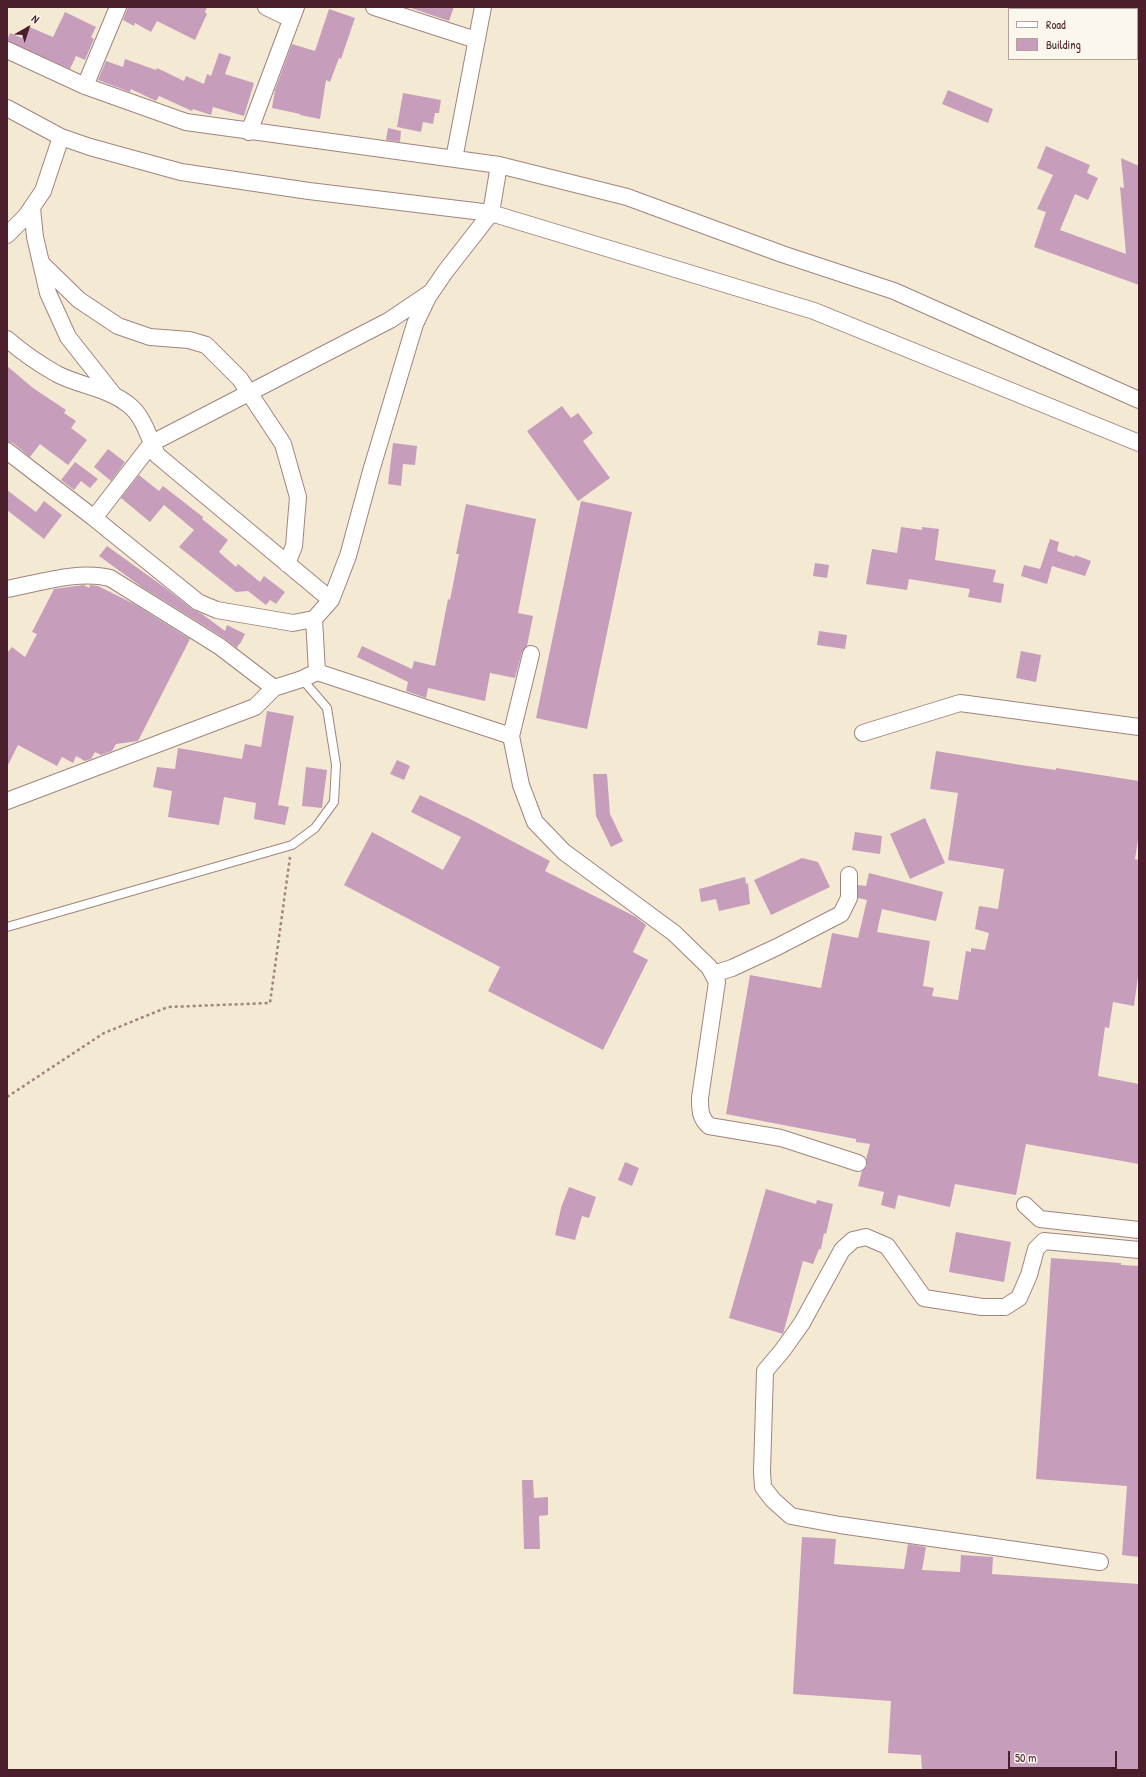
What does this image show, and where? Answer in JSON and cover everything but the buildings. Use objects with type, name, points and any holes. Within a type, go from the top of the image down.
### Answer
[{"type":"street","points":[[85,86],[118,7]]},
{"type":"street","points":[[249,132],[294,13],[266,7]]},
{"type":"street","points":[[374,7],[476,40]]},
{"type":"street","points":[[454,159],[483,7]]},
{"type":"street","points":[[7,50],[85,86],[186,122],[249,132],[499,165],[626,197],[782,254],[894,291],[1139,400]]},
{"type":"street","points":[[7,108],[61,137],[90,147],[181,172],[309,191],[491,214],[814,311],[1139,443]]},
{"type":"street","points":[[7,235],[26,216],[44,191],[61,137]]},
{"type":"street","points":[[7,451],[94,518],[198,602],[217,610],[293,623],[314,619],[331,600],[348,556],[371,471],[415,324],[430,293],[491,214],[499,165]]},
{"type":"street","points":[[32,208],[35,237],[48,293],[68,337],[114,395]]},
{"type":"street","points":[[41,263],[79,300],[118,326],[150,337],[189,340],[206,346],[240,379],[248,394],[283,444],[298,497],[294,546],[287,564]]},
{"type":"street","points":[[94,518],[152,443],[390,320],[430,293]]},
{"type":"street","points":[[7,339],[57,374],[114,395],[130,406],[143,422],[157,455],[331,600]]},
{"type":"street","points":[[7,589],[80,575],[96,574],[110,578],[219,646],[274,688]]},
{"type":"street","points":[[314,619],[317,672]]},
{"type":"street","points":[[531,654],[510,736],[520,785],[535,822],[564,852],[674,934],[698,955],[709,967],[717,982],[700,1098],[702,1120],[709,1126],[781,1138],[858,1163]]},
{"type":"street","points":[[7,801],[255,707],[274,688],[302,679],[317,672],[510,736]]},
{"type":"street","points":[[863,733],[960,703],[1139,727]]},
{"type":"street","points":[[713,974],[732,968],[777,947],[841,914],[849,898],[848,874]]},
{"type":"street","points":[[1025,1205],[1040,1219],[1139,1230]]},
{"type":"street","points":[[1100,1562],[840,1525],[791,1516],[773,1500],[763,1487],[762,1472],[765,1371],[802,1323],[842,1250],[853,1240],[866,1236],[887,1246],[924,1298],[982,1307],[1005,1307],[1019,1298],[1029,1275],[1036,1249],[1044,1241],[1139,1250]]},
{"type":"lane","points":[[7,927],[292,845],[315,828],[334,802],[336,765],[327,708],[302,679]]},
{"type":"path","points":[[7,1097],[104,1033],[168,1007],[270,1004],[292,845]]}]
